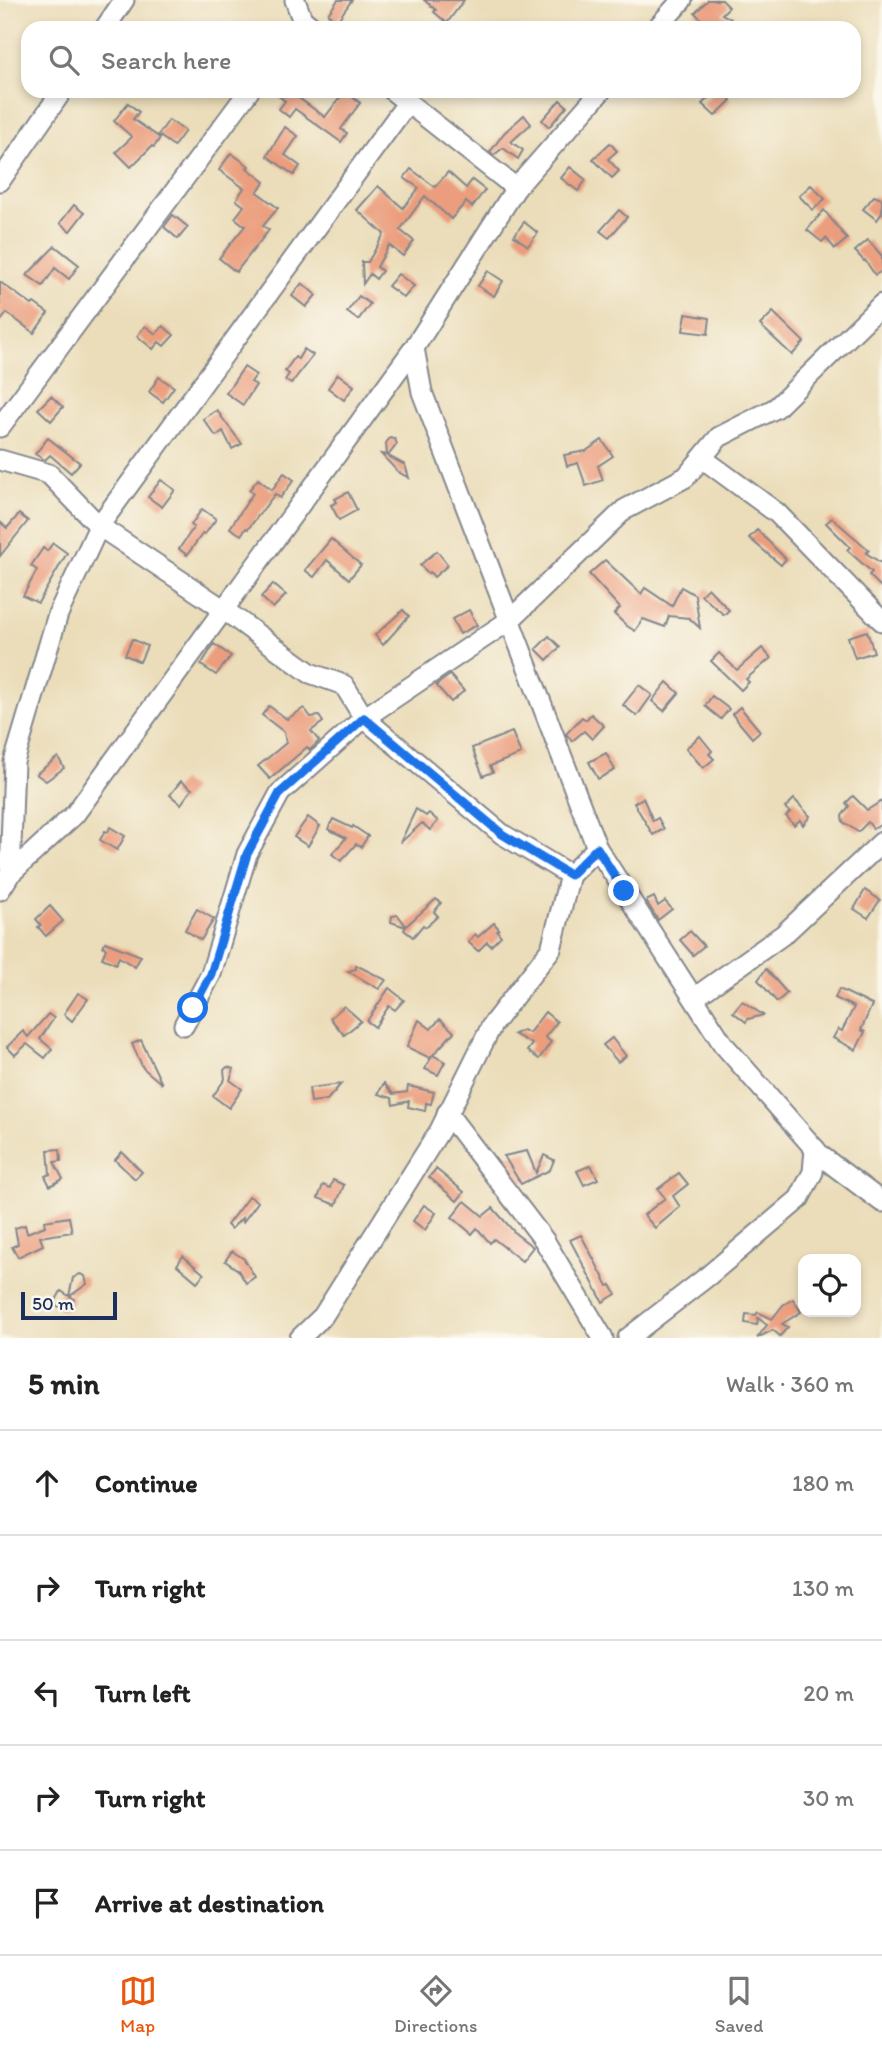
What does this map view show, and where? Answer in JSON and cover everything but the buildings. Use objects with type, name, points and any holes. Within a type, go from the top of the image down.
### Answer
[{"type":"street","points":[[110,21],[124,0]]},
{"type":"street","points":[[295,0],[302,21]]},
{"type":"street","points":[[663,21],[682,0]]},
{"type":"street","points":[[0,181],[57,98]]},
{"type":"street","points":[[0,427],[243,98]]},
{"type":"street","points":[[5,882],[14,762],[58,614],[99,526],[399,98]]},
{"type":"street","points":[[401,98],[516,188]]},
{"type":"street","points":[[5,882],[75,814],[414,348],[516,188],[595,98]]},
{"type":"street","points":[[184,1025],[211,974],[247,854],[280,793],[364,718],[510,620],[624,510],[686,477],[719,437],[776,408],[882,304]]},
{"type":"street","points":[[414,348],[422,393],[597,848],[723,1044],[821,1156],[882,1202]]},
{"type":"street","points":[[702,458],[777,513],[882,621]]},
{"type":"street","points":[[0,460],[49,474],[99,526],[223,609],[310,673],[344,685],[364,718],[502,834],[570,875]]},
{"type":"street","points":[[694,999],[783,934],[882,842]]},
{"type":"street","points":[[300,1338],[323,1316],[440,1130],[492,1025],[551,949],[570,875],[597,848]]},
{"type":"street","points":[[447,1113],[544,1240],[603,1338]]},
{"type":"street","points":[[628,1338],[708,1276],[799,1199],[813,1172],[815,1149]]},
{"type":"route","points":[[193,1008],[211,974],[247,854],[280,793],[364,718],[502,834],[570,875],[597,848],[624,891]]}]
